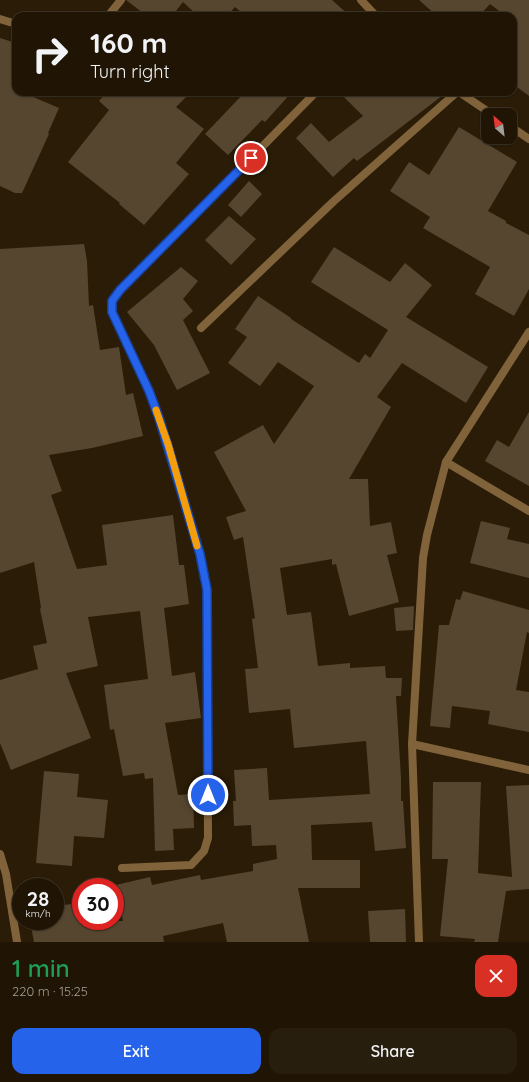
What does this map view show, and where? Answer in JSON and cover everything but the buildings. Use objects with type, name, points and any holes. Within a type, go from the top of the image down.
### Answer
[{"type":"street","points":[[111,12],[121,0]]},
{"type":"street","points":[[361,0],[372,12]]},
{"type":"street","points":[[0,19],[12,23]]},
{"type":"street","points":[[122,868],[191,866],[204,851],[208,838],[207,590],[200,554],[168,444],[149,391],[112,312],[112,301],[120,290],[312,96]]},
{"type":"street","points":[[201,328],[334,201],[453,96]]},
{"type":"street","points":[[464,96],[482,108]]},
{"type":"street","points":[[517,131],[529,139]]},
{"type":"street","points":[[419,942],[412,744],[423,558],[427,535],[446,462],[529,332]]},
{"type":"street","points":[[446,462],[529,510]]},
{"type":"street","points":[[412,744],[529,770]]},
{"type":"street","points":[[0,854],[6,874],[17,942]]},
{"type":"slow traffic","points":[[156,410],[168,444],[197,546]]},
{"type":"route","points":[[208,795],[207,590],[200,554],[168,444],[149,391],[112,312],[112,301],[120,290],[251,158]]}]
